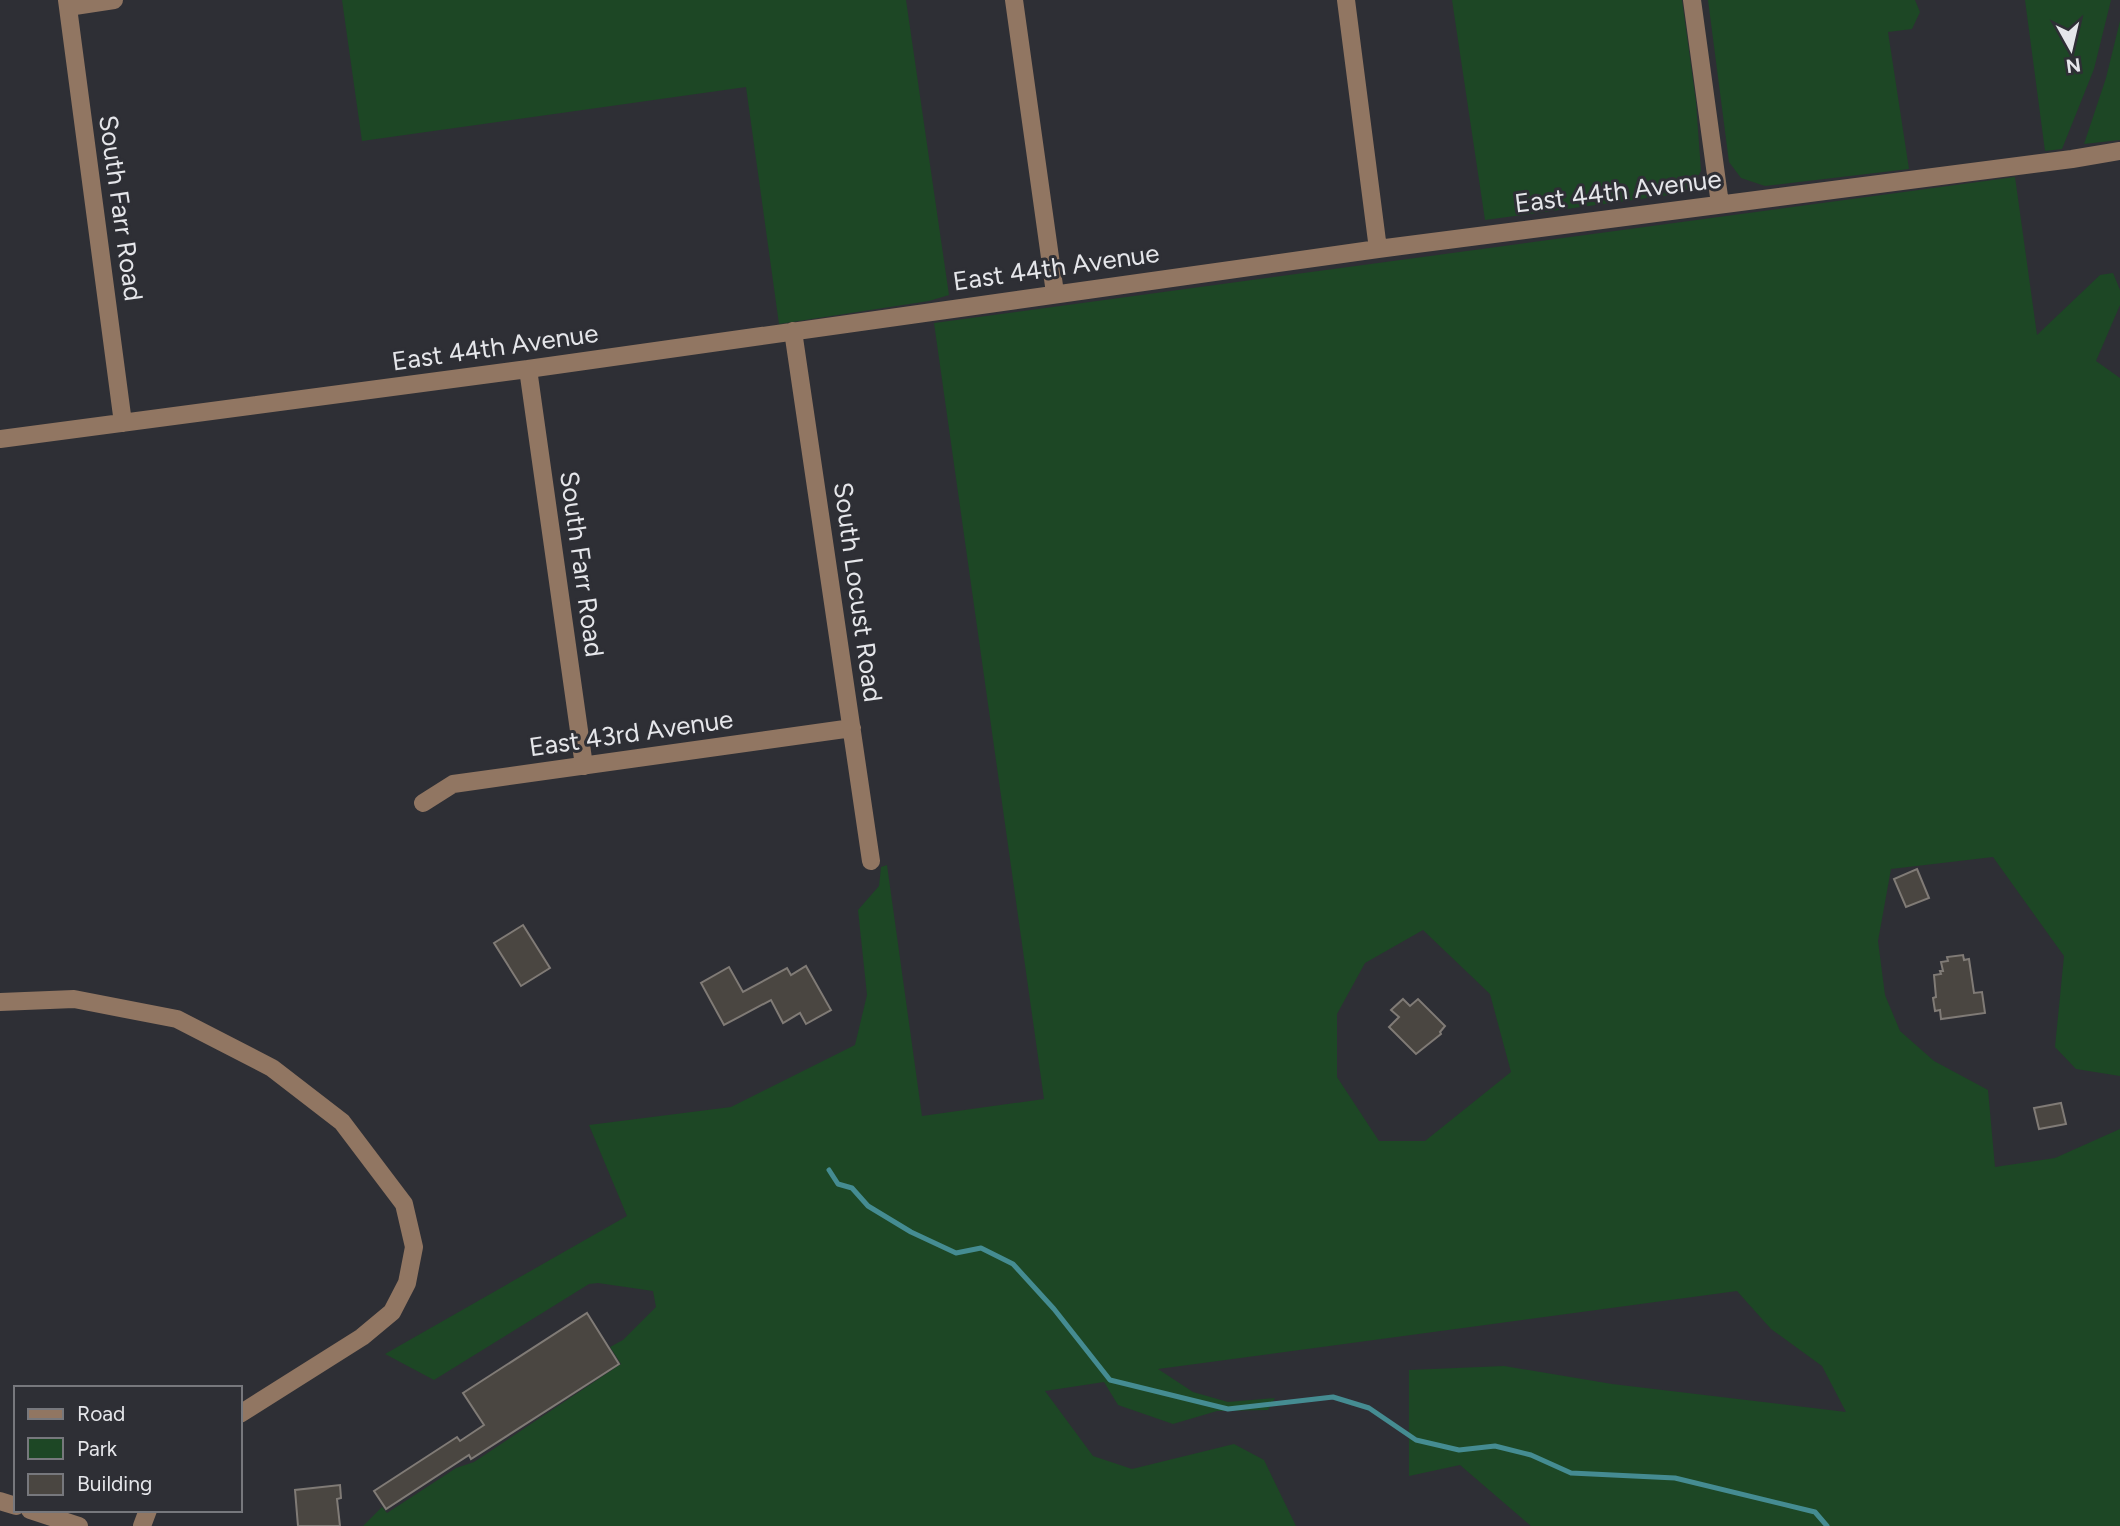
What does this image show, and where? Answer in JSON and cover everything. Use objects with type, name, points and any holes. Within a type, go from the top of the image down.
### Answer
[{"type":"street","points":[[67,3],[114,0]]},
{"type":"street","points":[[1014,0],[1055,293]]},
{"type":"street","points":[[1346,0],[1378,249]]},
{"type":"street","points":[[1692,0],[1720,204]]},
{"type":"street","name":"South Farr Road","points":[[67,3],[123,423]]},
{"type":"street","name":"East 44th Avenue","points":[[0,439],[528,369],[1378,249],[2120,151]]},
{"type":"street","name":"South Locust Road","points":[[793,331],[871,861]]},
{"type":"street","name":"South Farr Road","points":[[528,369],[584,766]]},
{"type":"street","name":"East 43rd Avenue","points":[[423,803],[453,784],[852,728]]},
{"type":"street","points":[[0,1002],[74,999],[177,1018],[272,1068],[342,1122],[404,1204],[414,1247],[407,1283],[392,1311],[362,1337],[242,1413]]},
{"type":"street","points":[[36,1512],[79,1526]]},
{"type":"green space","points":[[342,0],[906,0],[949,295],[929,301],[779,324],[746,87],[362,141]]},
{"type":"green space","points":[[1452,0],[1682,0],[1696,102],[1701,171],[1691,187],[1677,194],[1485,220]]},
{"type":"green space","points":[[1708,0],[1915,0],[1920,12],[1912,29],[1888,32],[1909,169],[1765,186],[1741,178],[1729,162]]},
{"type":"green space","points":[[2025,0],[2111,0],[2094,69],[2062,149],[2045,151]]},
{"type":"green space","points":[[2120,21],[2120,140],[2084,144],[2106,78]]},
{"type":"green space","points":[[2015,177],[2037,335],[2100,275],[2113,273],[2120,290],[2120,305],[2096,361],[2120,378],[2120,1076],[2076,1069],[2055,1047],[2064,956],[1993,857],[1891,869],[1878,941],[1885,995],[1900,1031],[1934,1061],[1988,1090],[1995,1167],[2055,1158],[2120,1129],[2120,1526],[1531,1526],[1460,1465],[1409,1476],[1409,1370],[1504,1366],[1612,1384],[1846,1412],[1822,1366],[1771,1329],[1737,1291],[1158,1369],[1193,1392],[1228,1402],[1275,1398],[1268,1410],[1217,1411],[1173,1424],[1118,1405],[1104,1382],[1045,1391],[1093,1456],[1132,1469],[1234,1444],[1264,1460],[1296,1526],[363,1526],[382,1507],[387,1513],[456,1468],[474,1462],[621,1364],[610,1347],[623,1340],[656,1307],[653,1291],[598,1283],[589,1284],[434,1380],[385,1354],[627,1216],[589,1125],[731,1107],[855,1045],[867,995],[858,910],[879,886],[881,867],[887,865],[922,1116],[1044,1099],[934,323]],"holes":[[[1423,930],[1490,994],[1511,1072],[1425,1141],[1379,1141],[1337,1077],[1337,1014],[1365,963]]]},
{"type":"building","points":[[1917,869],[1929,898],[1906,907],[1894,879]]},
{"type":"building","points":[[523,925],[550,968],[521,986],[494,943]]},
{"type":"building","points":[[1963,955],[1964,960],[1969,959],[1974,993],[1982,992],[1985,1013],[1941,1019],[1940,1010],[1935,1011],[1934,975],[1941,974],[1941,962],[1948,961],[1947,957]]},
{"type":"building","points":[[806,966],[831,1010],[806,1024],[800,1013],[783,1023],[771,1000],[724,1025],[701,983],[729,967],[743,992],[787,968],[791,975]]},
{"type":"building","points":[[1403,999],[1410,1006],[1418,999],[1445,1026],[1441,1034],[1416,1054],[1389,1027],[1399,1017],[1391,1010]]},
{"type":"building","points":[[2061,1103],[2066,1124],[2039,1129],[2034,1108]]},
{"type":"building","points":[[587,1313],[619,1364],[471,1459],[469,1455],[386,1509],[374,1491],[457,1437],[460,1441],[484,1425],[463,1393]]},
{"type":"building","points":[[340,1485],[341,1498],[337,1499],[340,1526],[298,1526],[295,1490]]},
{"type":"waterway","points":[[829,1170],[838,1184],[852,1188],[868,1206],[911,1232],[956,1253],[981,1248],[1013,1264],[1054,1309],[1110,1380],[1228,1409],[1333,1397],[1369,1408],[1416,1440],[1459,1450],[1495,1446],[1531,1455],[1571,1473],[1675,1478],[1815,1512],[1827,1526]]}]
